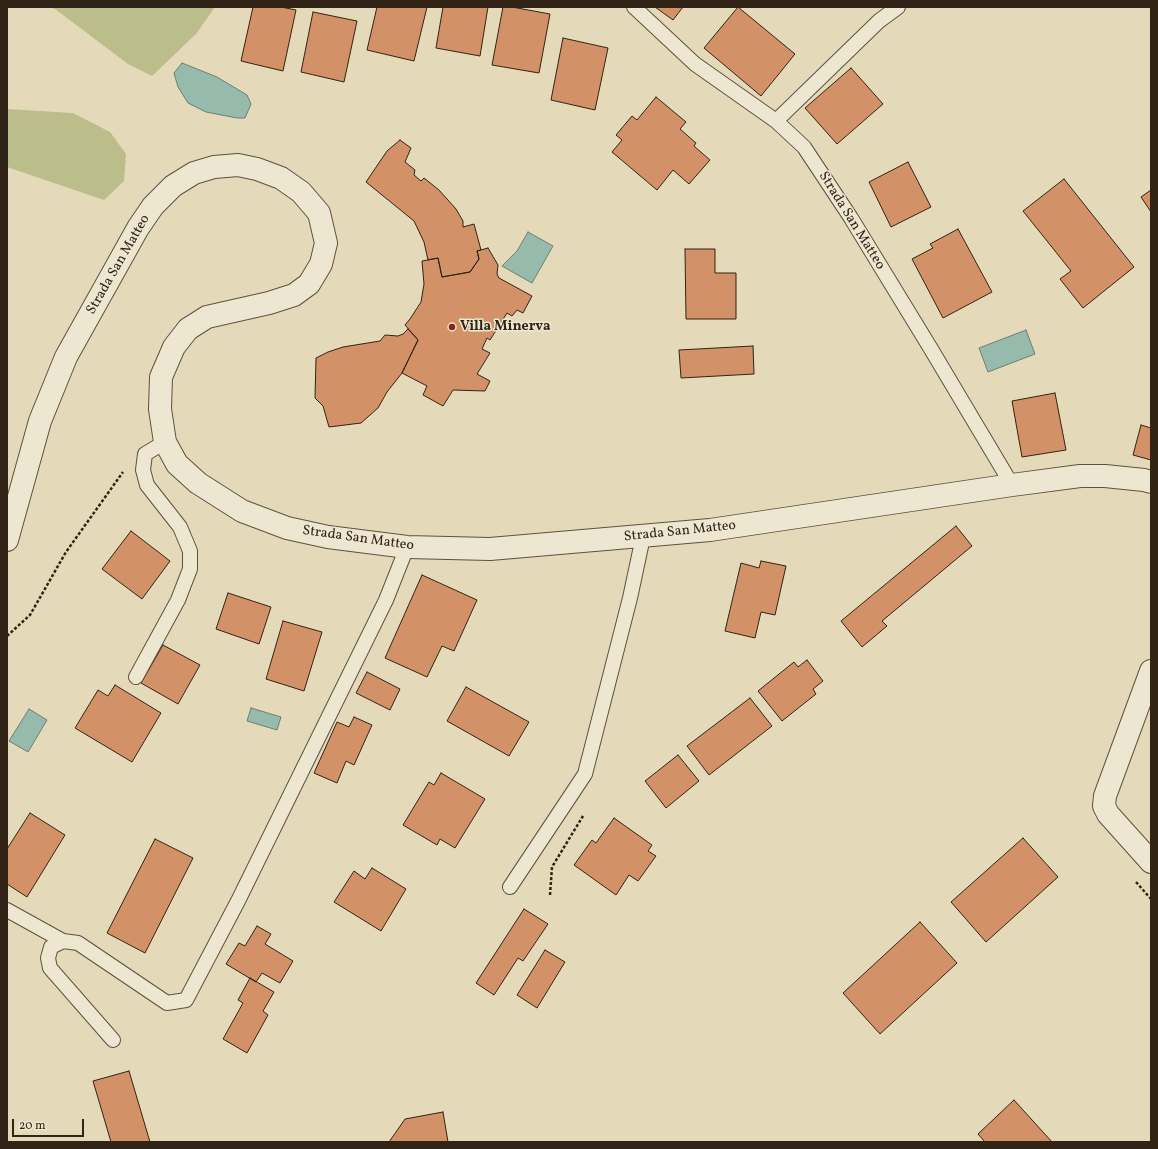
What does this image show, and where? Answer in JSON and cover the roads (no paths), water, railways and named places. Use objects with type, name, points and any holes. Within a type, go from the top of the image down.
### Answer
[{"type":"street","name":"Strada San Matteo","points":[[7,540],[40,421],[66,357],[138,228],[153,206],[173,186],[194,173],[214,167],[238,165],[257,169],[281,178],[301,192],[318,213],[326,243],[321,264],[309,284],[294,295],[269,303],[207,317],[188,329],[174,347],[161,377],[160,409],[165,442],[177,464],[198,483],[242,511],[287,528],[328,537],[407,547],[490,549],[644,537],[710,530],[1080,476],[1104,476],[1151,482]]},
{"type":"street","points":[[1151,670],[1105,796],[1104,806],[1108,814],[1151,862]]},
{"type":"lane","name":"Strada San Matteo","points":[[634,7],[695,64],[776,121],[804,147],[851,218],[1012,485]]},
{"type":"lane","points":[[776,121],[879,21],[898,7]]},
{"type":"lane","points":[[136,676],[178,600],[190,569],[190,551],[180,527],[147,485],[143,470],[145,454],[165,442]]},
{"type":"lane","points":[[510,887],[585,774],[644,537]]},
{"type":"lane","points":[[7,910],[63,941],[78,943],[167,1004],[186,1000],[262,852],[386,600],[407,547]]},
{"type":"lane","points":[[63,941],[51,947],[48,958],[50,968],[113,1040]]},
{"type":"place","name":"Villa Minerva","points":[[452,327]]}]
